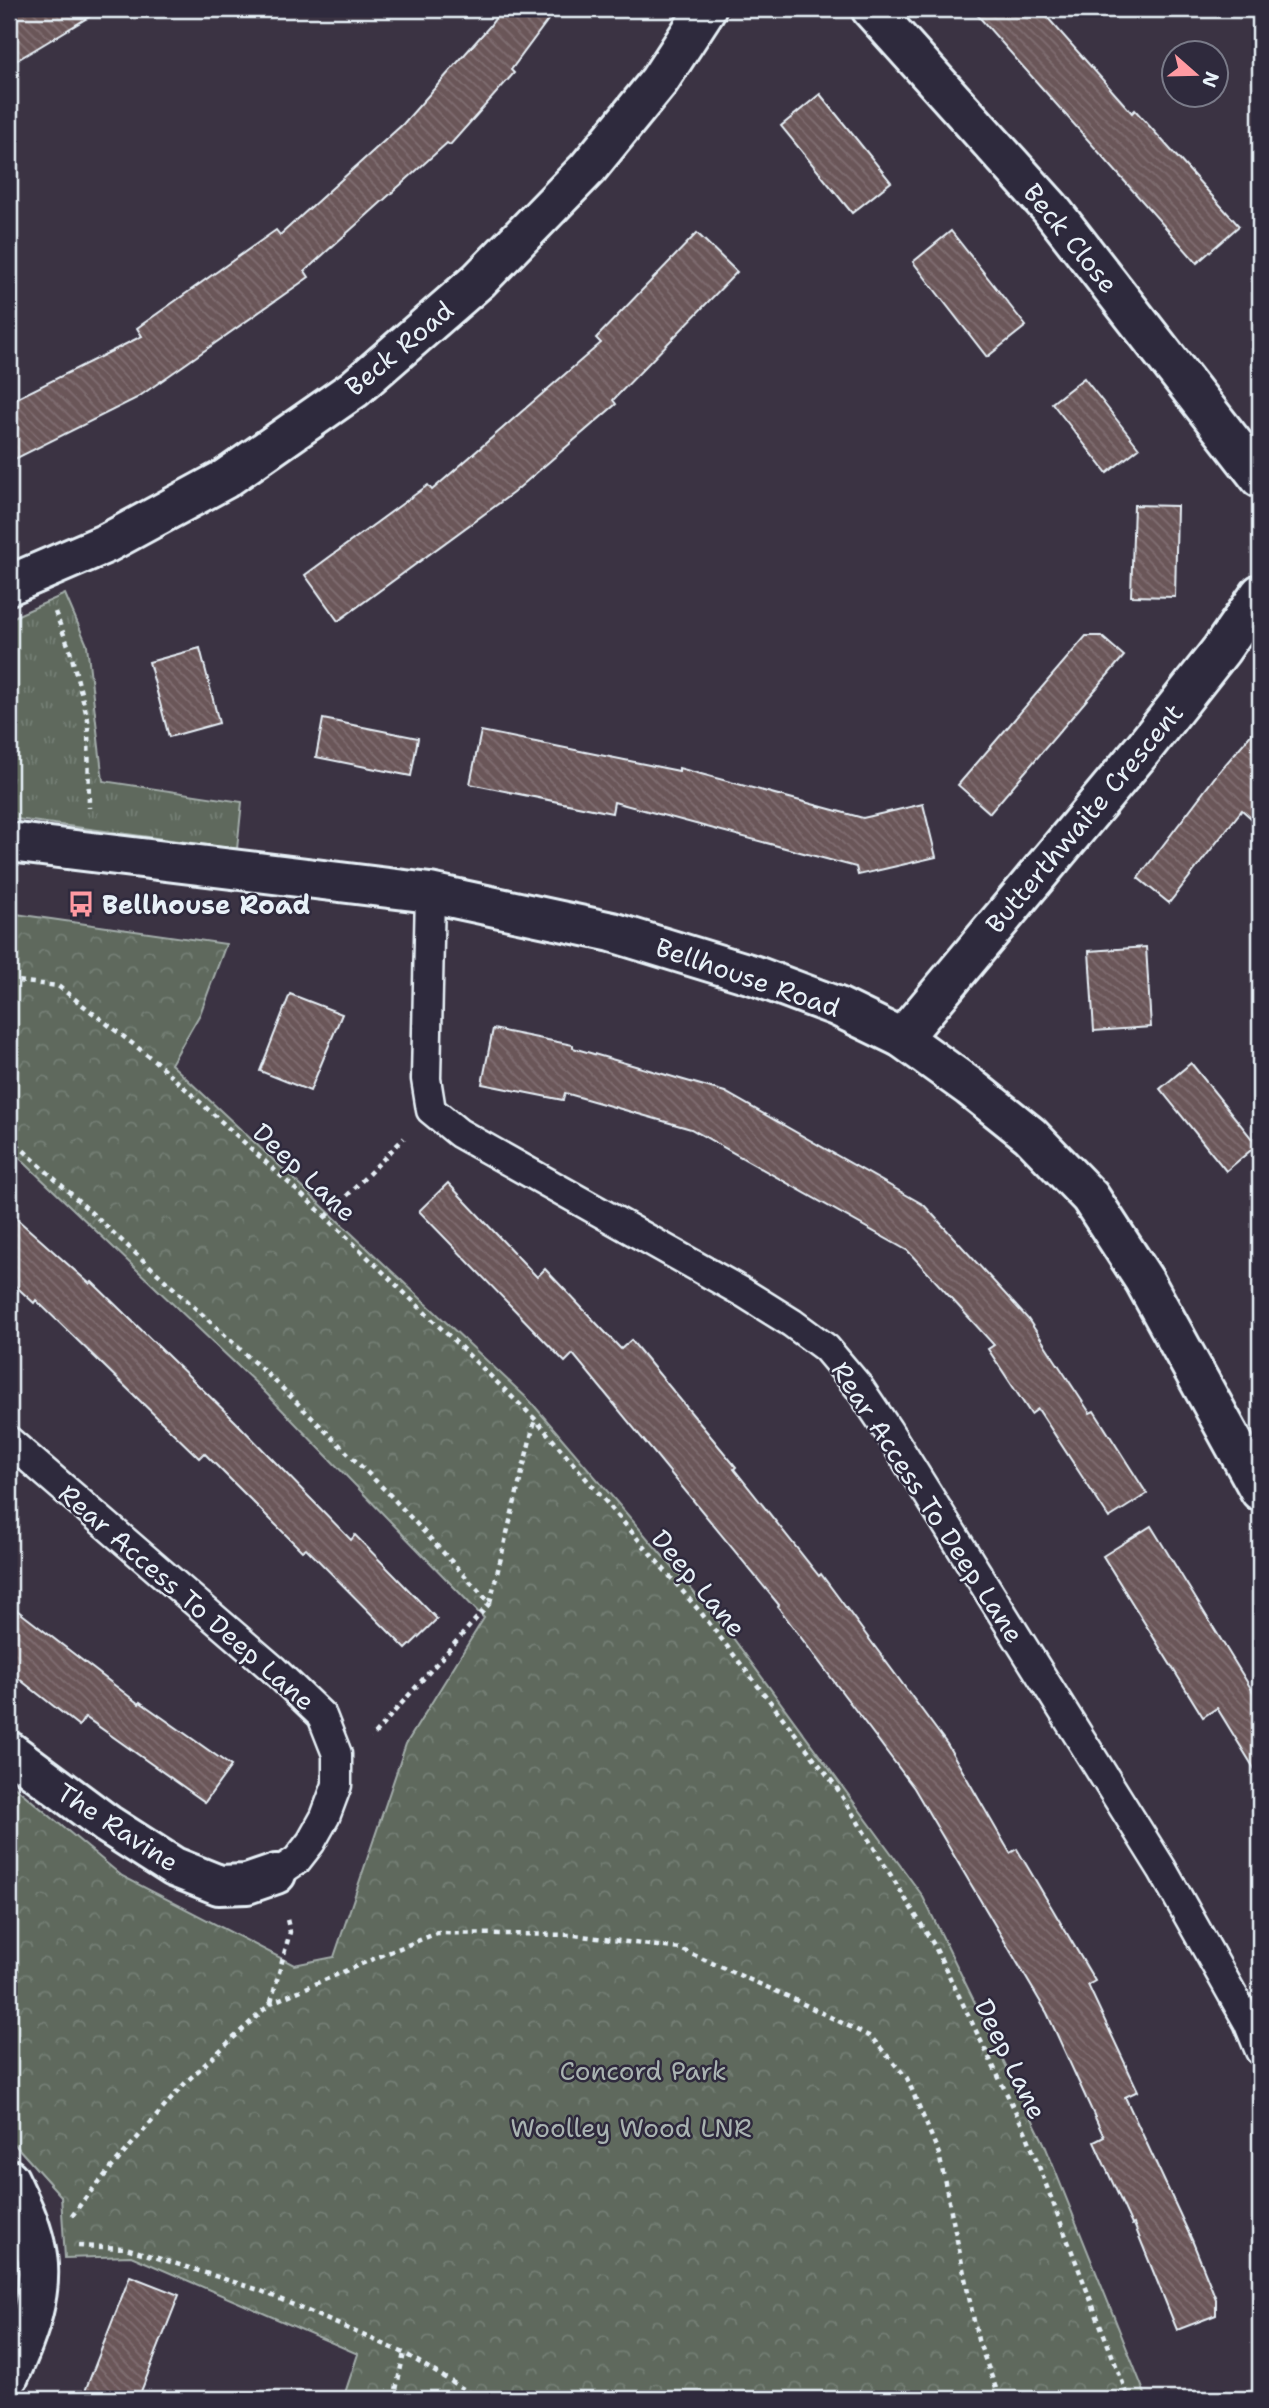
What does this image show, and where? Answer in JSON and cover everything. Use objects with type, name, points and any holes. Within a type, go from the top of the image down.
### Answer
[{"type":"street","name":"Beck Road","points":[[24,579],[107,543],[225,480],[354,389],[479,280],[588,168],[659,81],[706,9]]},
{"type":"street","name":"Beck Close","points":[[870,9],[1050,208],[1260,478]]},
{"type":"street","name":"Butterthwaite Crescent","points":[[902,1038],[1143,750],[1221,650],[1260,594]]},
{"type":"street","name":"Bellhouse Road","points":[[9,842],[430,893],[612,932],[756,976],[836,1006],[902,1038],[1030,1135],[1090,1197],[1144,1280],[1258,1481]]},
{"type":"street","name":"The Ravine","points":[[9,1751],[107,1824],[174,1867],[219,1885],[247,1884],[276,1874]]},
{"type":"street","points":[[9,2179],[43,2245],[34,2307],[21,2350],[9,2376]]},
{"type":"lane","points":[[430,893],[426,1079],[431,1110]]},
{"type":"lane","name":"Rear Access To Deep Lane","points":[[431,1110],[459,1133],[744,1293],[826,1348],[858,1386],[894,1441],[1162,1869],[1254,2019],[1260,2051]]},
{"type":"lane","name":"Rear Access To Deep Lane","points":[[9,1440],[273,1669],[322,1716],[337,1754],[337,1785],[326,1817],[297,1860],[276,1874]]},
{"type":"path","points":[[24,579],[70,650],[88,720],[88,851]]},
{"type":"path","name":"Deep Lane","points":[[9,980],[58,986],[155,1060],[326,1217],[535,1419],[702,1614],[835,1785],[934,1945],[1026,2133],[1129,2399]]},
{"type":"path","points":[[326,1217],[431,1110]]},
{"type":"path","points":[[9,1137],[279,1385],[389,1494],[490,1603]]},
{"type":"path","points":[[337,1754],[370,1738],[490,1603],[535,1419]]},
{"type":"path","points":[[271,2003],[290,1932],[276,1874]]},
{"type":"path","points":[[43,2245],[186,2082],[271,2003],[437,1933],[574,1935],[680,1949],[871,2037],[907,2078],[939,2154],[978,2340],[1000,2399]]},
{"type":"path","points":[[43,2245],[126,2248],[259,2290],[404,2353],[480,2399]]},
{"type":"path","points":[[394,2399],[404,2353]]},
{"type":"green space","points":[[65,594],[87,645],[103,781],[242,802],[237,849],[9,818],[9,619]]},
{"type":"green space","name":"Concord Park","points":[[9,913],[226,944],[200,1014],[171,1064],[531,1402],[733,1638],[922,1895],[1044,2143],[1147,2399],[343,2399],[358,2354],[131,2256],[65,2258],[61,2196],[9,2138],[9,1782],[122,1876],[294,1965],[334,1957],[406,1744],[484,1618],[260,1387],[9,1148]]},
{"type":"building","points":[[9,9],[102,9],[9,65]]},
{"type":"building","points":[[502,9],[556,9],[511,70],[514,73],[450,145],[447,143],[305,271],[309,277],[137,398],[9,462],[9,402],[142,336],[137,328],[276,230],[280,235],[403,124]]},
{"type":"building","points":[[972,9],[1040,9],[1132,113],[1135,110],[1239,226],[1197,263]]},
{"type":"building","points":[[820,94],[891,182],[852,213],[781,126]]},
{"type":"building","points":[[951,231],[1026,326],[987,357],[913,262]]},
{"type":"building","points":[[697,233],[737,272],[613,400],[616,404],[513,493],[338,621],[305,575],[428,485],[432,490],[601,343],[596,338]]},
{"type":"building","points":[[1084,378],[1139,448],[1107,473],[1052,403]]},
{"type":"building","points":[[1134,505],[1177,506],[1175,597],[1131,596]]},
{"type":"building","points":[[1086,636],[1101,636],[1124,656],[990,813],[958,785]]},
{"type":"building","points":[[200,648],[219,723],[169,737],[149,662]]},
{"type":"building","points":[[323,719],[418,738],[411,776],[316,757]]},
{"type":"building","points":[[1260,724],[1260,826],[1242,810],[1169,903],[1138,878],[1218,773]]},
{"type":"building","points":[[481,731],[679,771],[679,768],[863,818],[923,804],[936,857],[858,875],[856,867],[614,802],[612,813],[470,784]]},
{"type":"building","points":[[1146,947],[1151,1027],[1094,1031],[1089,951]]},
{"type":"building","points":[[290,994],[342,1014],[310,1091],[260,1071]]},
{"type":"building","points":[[493,1029],[573,1045],[573,1048],[725,1092],[924,1205],[1028,1319],[1090,1413],[1094,1411],[1147,1494],[1109,1518],[1038,1409],[1031,1414],[988,1349],[994,1345],[908,1251],[691,1129],[565,1093],[563,1100],[482,1084]]},
{"type":"building","points":[[1191,1063],[1257,1145],[1226,1171],[1160,1089]]},
{"type":"building","points":[[448,1183],[537,1277],[545,1269],[621,1349],[631,1340],[736,1467],[734,1469],[819,1576],[821,1574],[947,1744],[1010,1853],[1017,1849],[1095,1981],[1088,1985],[1138,2091],[1125,2097],[1192,2240],[1216,2299],[1216,2315],[1177,2330],[1134,2224],[1132,2225],[1094,2142],[1104,2137],[1047,2013],[914,1788],[779,1605],[573,1354],[565,1362],[419,1211]]},
{"type":"building","points":[[9,1212],[90,1284],[92,1282],[235,1421],[351,1540],[355,1535],[437,1619],[406,1649],[306,1548],[302,1551],[204,1453],[199,1458],[36,1300],[34,1303],[9,1280]]},
{"type":"building","points":[[1151,1526],[1260,1703],[1260,1778],[1217,1708],[1203,1717],[1103,1556]]},
{"type":"building","points":[[9,1604],[139,1704],[140,1702],[231,1766],[205,1802],[85,1717],[79,1726],[9,1671]]},
{"type":"building","points":[[130,2276],[179,2295],[138,2399],[82,2399]]},
{"type":"place","name":"Bellhouse Road","points":[[81,904]]},
{"type":"park label","name":"Woolley Wood LNR","points":[[631,2127]]}]
